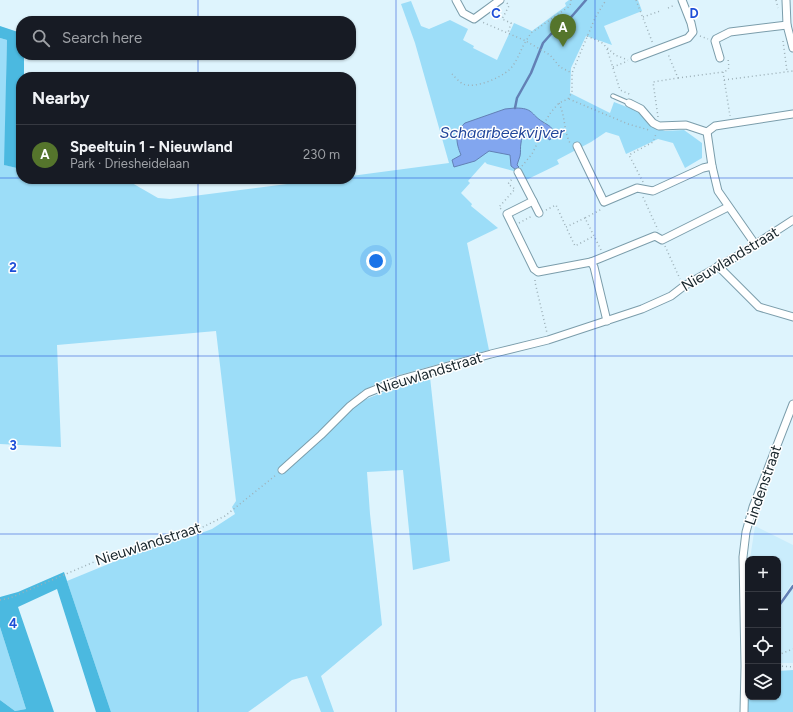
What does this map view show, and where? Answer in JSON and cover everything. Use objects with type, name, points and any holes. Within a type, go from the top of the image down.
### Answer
[{"type":"street","points":[[456,0],[463,13],[474,19],[500,0]]},
{"type":"street","points":[[635,58],[688,38],[693,32],[682,0]]},
{"type":"street","points":[[786,0],[787,25],[793,48]]},
{"type":"street","points":[[720,58],[715,41],[716,38],[730,32],[787,25]]},
{"type":"street","points":[[630,104],[645,112],[653,122],[659,126],[686,125],[707,132]]},
{"type":"street","points":[[707,132],[715,126],[793,114]]},
{"type":"street","points":[[707,132],[712,166],[718,191],[755,244]]},
{"type":"street","points":[[576,146],[604,202],[637,188],[653,191],[703,168],[712,166]]},
{"type":"street","points":[[518,172],[539,213]]},
{"type":"street","points":[[533,202],[507,214],[534,269],[538,272],[591,262],[655,236],[662,240],[728,207]]},
{"type":"street","name":"Nieuwlandstraat","points":[[282,470],[321,435],[350,406],[367,393],[402,379],[548,340],[642,309],[671,296],[684,286],[739,255],[793,220]]},
{"type":"street","points":[[591,262],[594,267],[608,321]]},
{"type":"street","points":[[718,266],[759,306],[793,317]]},
{"type":"street","name":"Lindenstraat","points":[[744,712],[745,666],[743,557],[746,532],[753,507],[793,404]]},
{"type":"lane","points":[[613,96],[630,104]]},
{"type":"path","points":[[505,0],[509,6],[502,19],[512,23],[508,33]]},
{"type":"path","points":[[452,74],[462,84],[470,86],[495,79],[509,70],[514,64],[521,48],[531,33],[570,6],[571,0]]},
{"type":"path","points":[[542,130],[551,112],[559,103],[568,99],[572,92],[572,73],[595,18],[606,0]]},
{"type":"path","points":[[636,0],[655,51]]},
{"type":"path","points":[[643,18],[660,11]]},
{"type":"path","points":[[474,19],[537,47],[550,55],[560,66],[572,73]]},
{"type":"path","points":[[693,32],[705,39],[715,41]]},
{"type":"path","points":[[587,36],[601,42],[615,55],[630,60],[613,67]]},
{"type":"path","points":[[666,47],[678,78]]},
{"type":"path","points":[[607,49],[620,90],[629,94],[630,104]]},
{"type":"path","points":[[684,286],[642,195],[644,184],[629,155],[653,142],[659,126],[653,82],[728,70],[728,58],[720,58]]},
{"type":"path","points":[[724,80],[793,71]]},
{"type":"path","points":[[723,72],[731,124]]},
{"type":"path","points":[[568,99],[628,124],[649,130]]},
{"type":"path","points":[[559,103],[564,112],[566,136],[570,143],[576,146]]},
{"type":"path","points":[[594,236],[575,246],[566,227],[604,208],[604,202]]},
{"type":"path","points":[[585,218],[604,257]]},
{"type":"path","points":[[538,272],[535,282],[548,340]]},
{"type":"path","name":"Nieuwlandstraat","points":[[0,600],[10,598],[135,546],[199,529],[225,516],[282,470]]},
{"type":"path","points":[[781,654],[793,649]]},
{"type":"path","points":[[781,666],[793,666]]},
{"type":"shaded area","points":[[569,0],[638,0],[642,11],[604,26],[612,45],[586,36],[571,68],[570,93],[610,113],[614,102],[640,112],[655,127],[665,131],[684,130],[702,143],[702,158],[685,168],[673,143],[658,139],[626,154],[619,136],[606,132],[591,142],[557,160],[559,164],[526,180],[521,173],[487,164],[485,162],[468,181],[470,183],[461,193],[472,204],[471,206],[498,228],[467,243],[489,350],[385,379],[361,392],[364,400],[386,391],[430,377],[450,561],[413,570],[403,470],[367,472],[382,625],[321,676],[334,712],[321,712],[307,676],[292,680],[248,712],[111,712],[67,581],[145,549],[193,536],[212,529],[235,514],[232,507],[236,501],[216,331],[57,345],[61,447],[0,444],[0,38],[7,40],[5,165],[16,168],[16,184],[134,184],[158,198],[170,199],[287,184],[356,184],[356,175],[449,163],[415,43],[401,4],[411,1],[421,26],[429,29],[450,20],[468,29],[463,40],[474,46],[473,48],[497,60],[514,23],[532,31],[566,6],[565,3]]},
{"type":"shaded area","points":[[0,26],[16,31],[16,60],[24,60],[24,72],[16,72],[16,168],[4,165],[7,40],[0,38]]},
{"type":"shaded area","points":[[755,526],[793,545],[793,582],[781,600],[781,556],[750,556]]},
{"type":"shaded area","points":[[64,572],[111,712],[96,712],[57,589],[18,607],[54,712],[0,712],[0,700],[15,711],[26,709],[0,627],[0,597],[18,592]]},
{"type":"shaded area","points":[[793,588],[793,663],[781,663],[781,606]]},
{"type":"shaded area","points":[[0,627],[26,709],[15,711],[0,700]]},
{"type":"shaded area","points":[[793,670],[793,712],[748,712],[748,700],[781,700],[781,671]]},
{"type":"water","name":"Schaarbeekvijver","points":[[515,108],[529,110],[552,128],[553,133],[550,140],[544,136],[545,130],[533,129],[526,132],[522,139],[517,165],[519,167],[516,170],[511,166],[510,155],[489,151],[475,161],[454,167],[452,160],[461,155],[457,138],[461,126],[465,123],[505,109]]},
{"type":"waterway","points":[[515,108],[517,98],[531,73],[543,43],[551,34],[566,23],[586,0]]},
{"type":"waterway","points":[[781,603],[793,586]]},
{"type":"place","name":"Speeltuin 1 - Nieuwland","points":[[563,47]]}]
